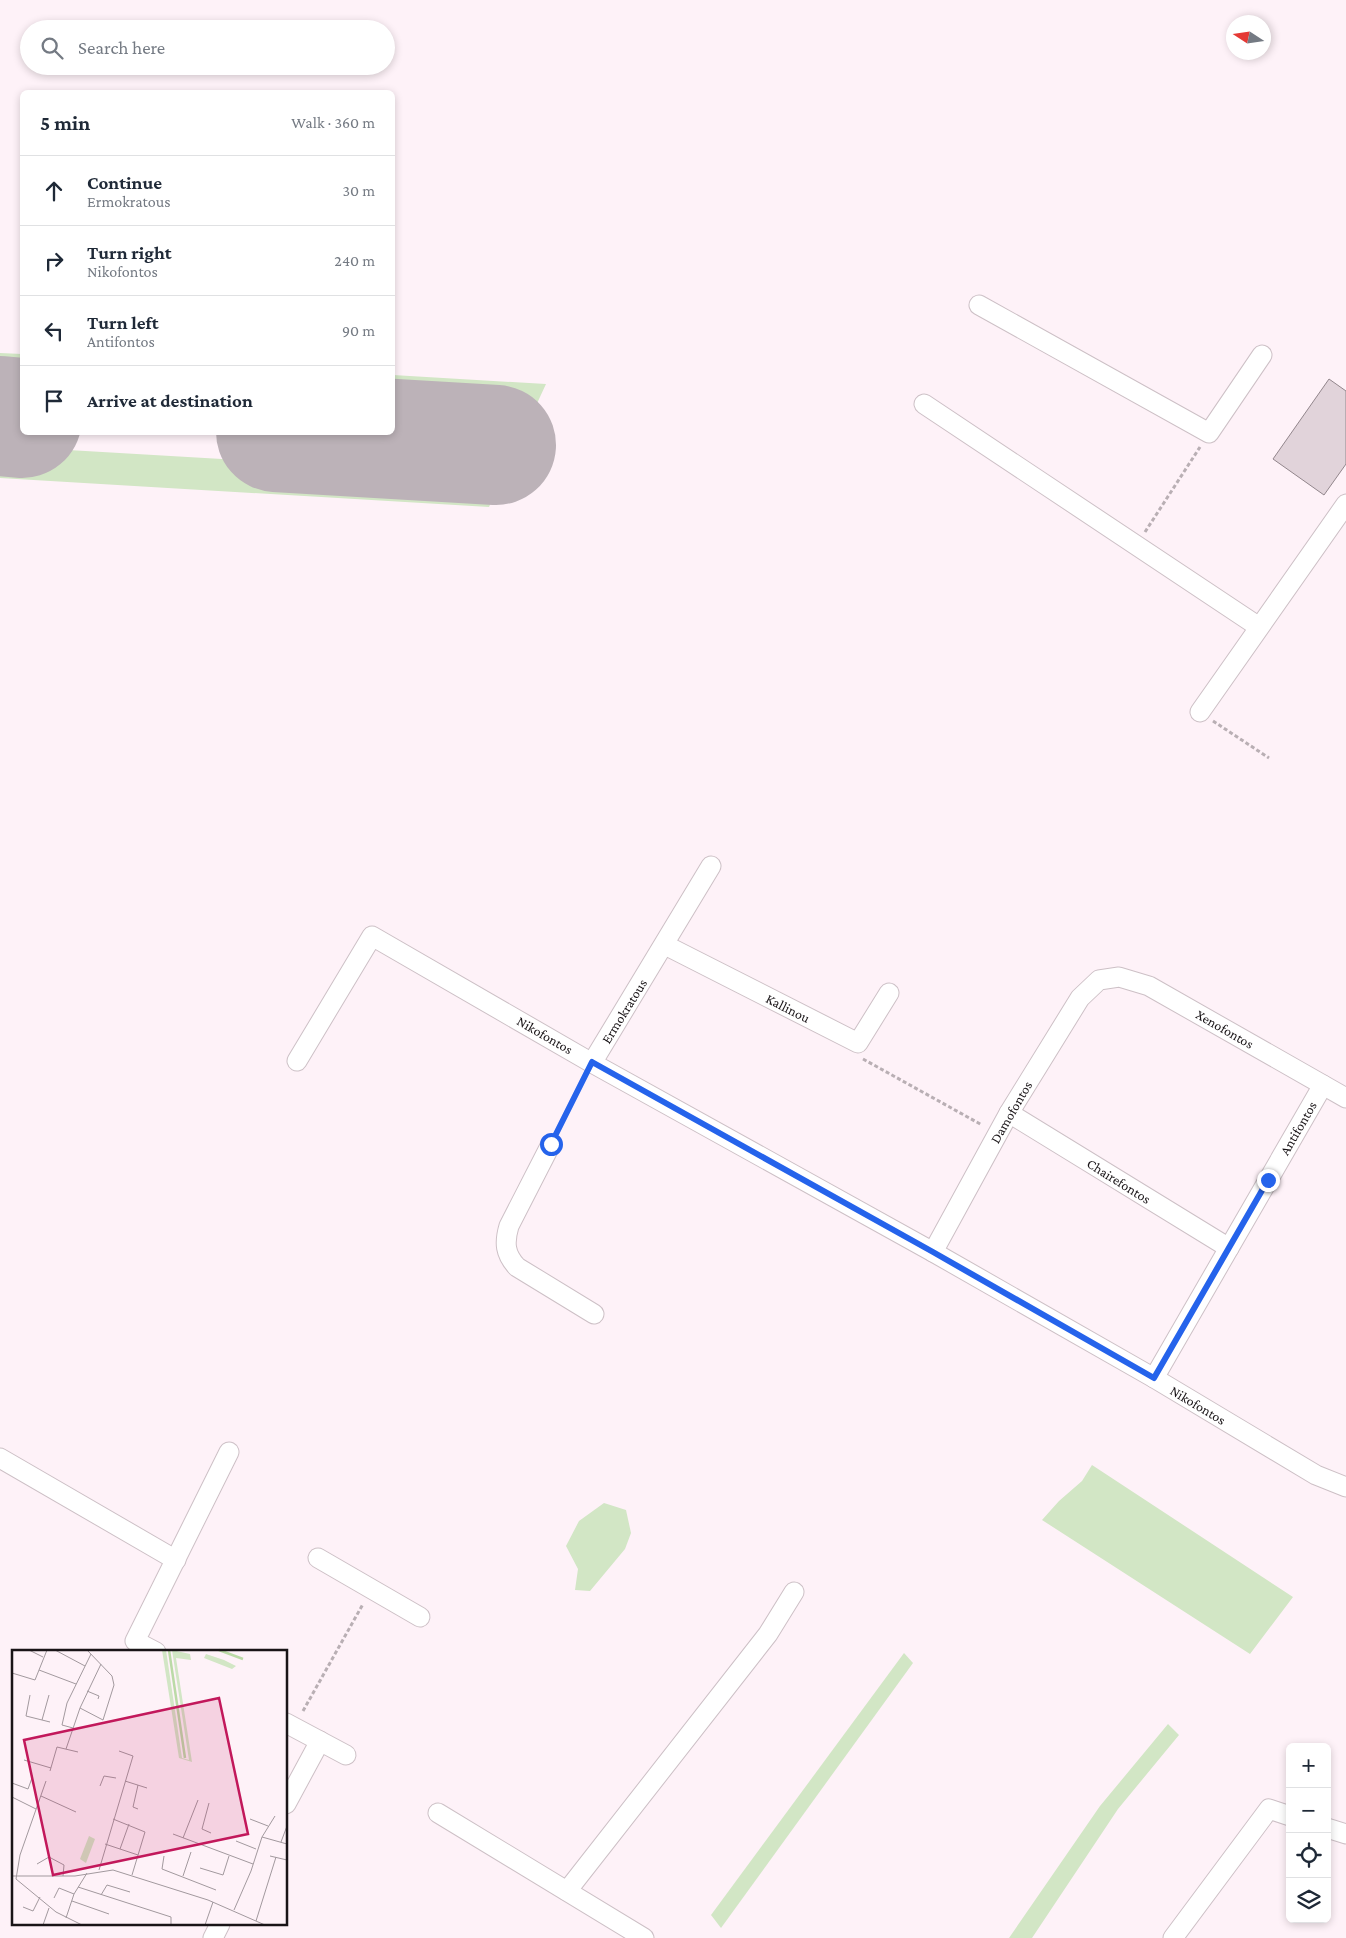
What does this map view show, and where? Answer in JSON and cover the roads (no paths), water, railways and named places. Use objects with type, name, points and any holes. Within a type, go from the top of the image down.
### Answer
[{"type":"street","points":[[979,306],[1209,433],[1262,355]]},
{"type":"street","points":[[924,404],[1259,627]]},
{"type":"street","points":[[1200,712],[1346,504]]},
{"type":"street","name":"Ermokratous","points":[[592,1062],[665,945],[711,866]]},
{"type":"street","name":"Nikofontos","points":[[297,1061],[372,936],[1154,1378],[1316,1475],[1346,1487]]},
{"type":"street","name":"Kallinou","points":[[665,945],[858,1043],[889,993]]},
{"type":"street","name":"Xenofontos","points":[[1099,980],[1119,977],[1149,986],[1346,1098]]},
{"type":"street","name":"Damofontos","points":[[933,1252],[1009,1113],[1080,998],[1099,980]]},
{"type":"street","name":"Antifontos","points":[[1154,1378],[1323,1085]]},
{"type":"street","name":"Chairefontos","points":[[1009,1113],[1229,1248]]},
{"type":"street","points":[[551,1144],[509,1226],[505,1239],[506,1248],[510,1259],[517,1267],[594,1314]]},
{"type":"street","points":[[152,1650],[135,1641],[229,1452]]},
{"type":"street","points":[[0,1458],[176,1560]]},
{"type":"street","points":[[318,1558],[420,1617]]},
{"type":"street","points":[[567,1891],[768,1634],[794,1592]]},
{"type":"street","points":[[290,1725],[346,1755]]},
{"type":"street","points":[[288,1800],[320,1741]]},
{"type":"street","points":[[1173,1938],[1269,1809],[1286,1815]]},
{"type":"street","points":[[438,1813],[644,1938]]},
{"type":"street","points":[[1331,1829],[1346,1834]]},
{"type":"street","points":[[213,1938],[219,1926]]}]
